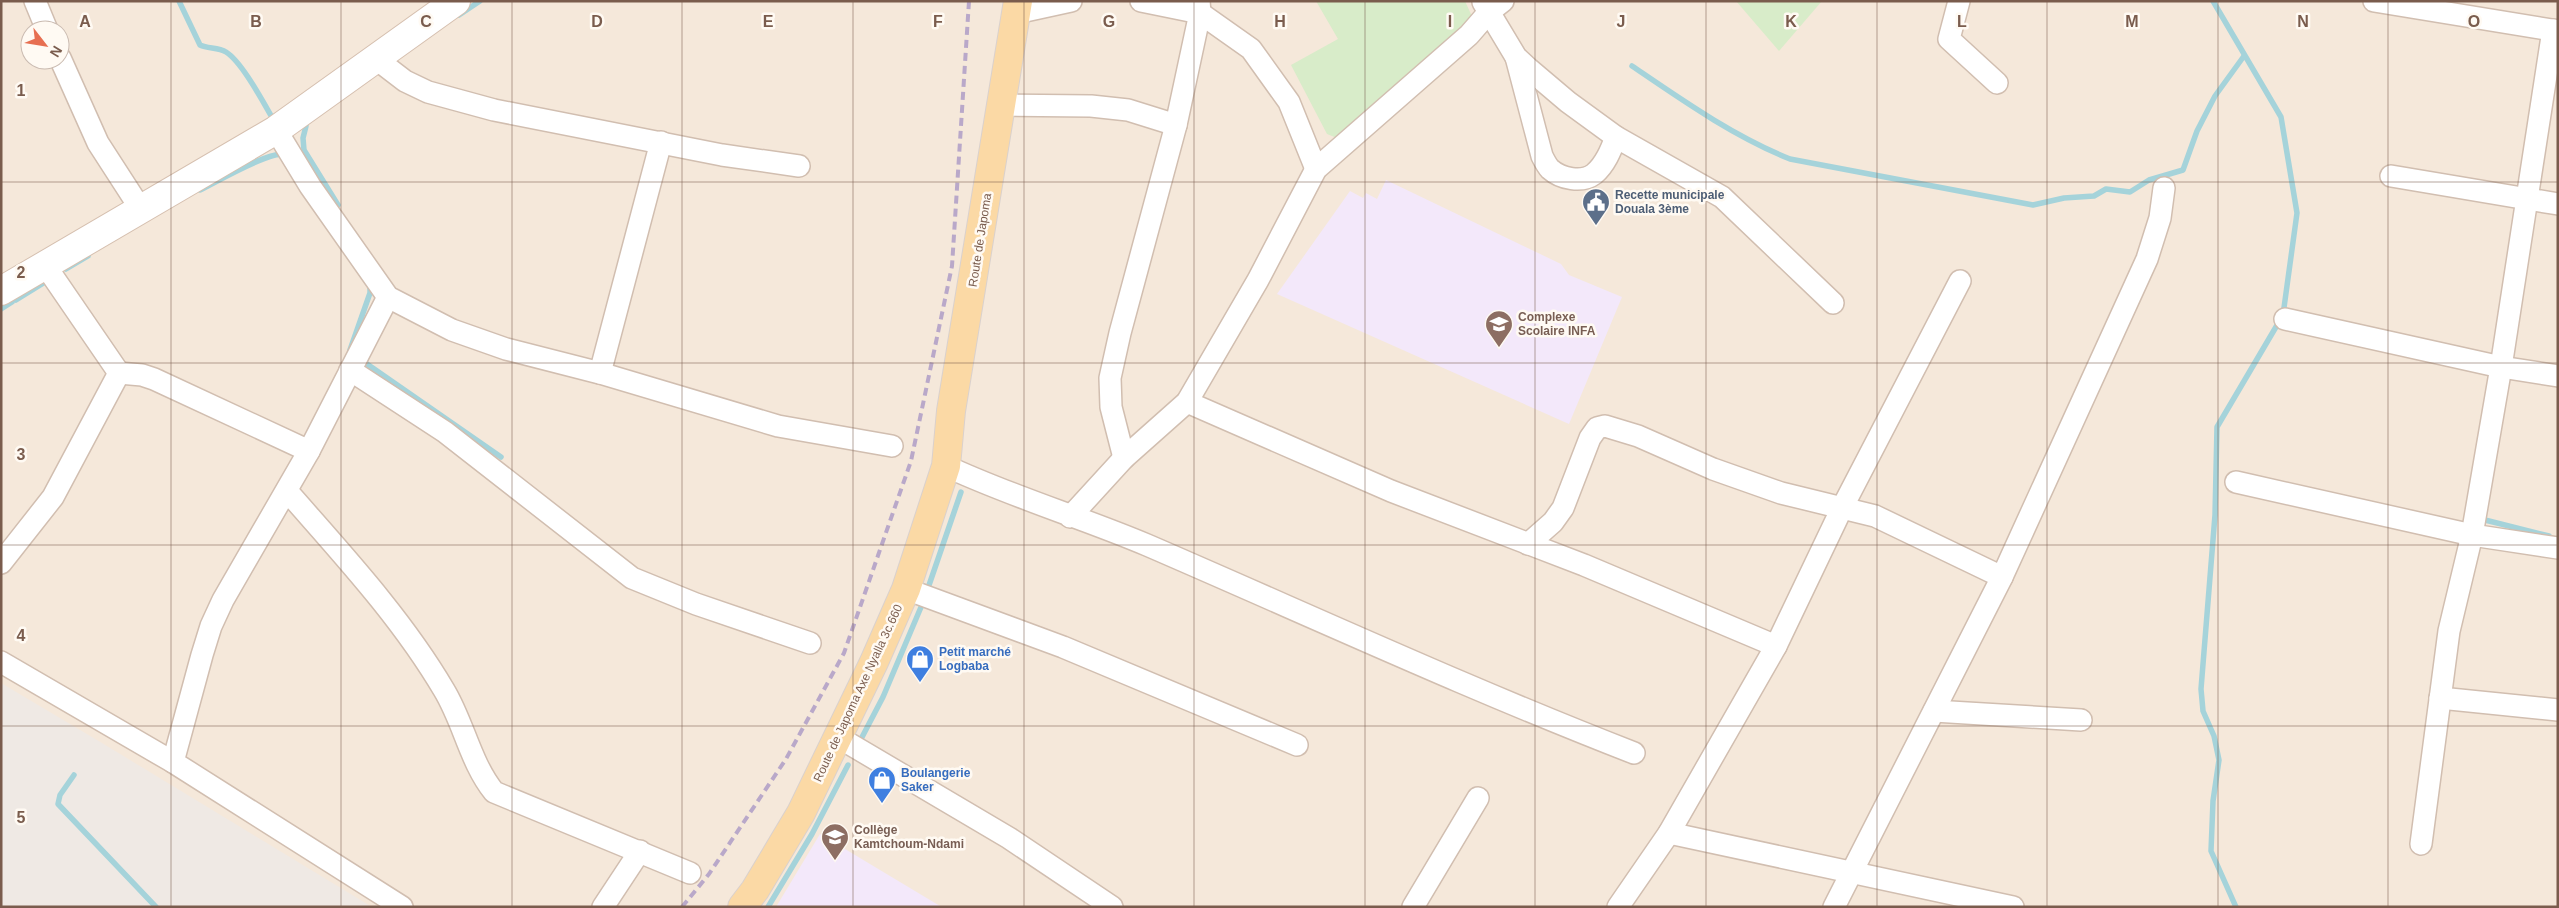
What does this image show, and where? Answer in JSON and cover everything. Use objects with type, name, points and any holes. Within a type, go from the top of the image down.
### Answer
[{"type":"main road","points":[[1,292],[140,208],[276,130],[456,1]]},
{"type":"main road","name":"Route de Japoma","points":[[946,466],[951,411],[1017,7]]},
{"type":"main road","name":"Route de Japoma Axe Nyalla 3c.660","points":[[742,907],[755,890],[801,813],[874,662],[906,589],[946,466]]},
{"type":"street","points":[[34,1],[43,20]]},
{"type":"street","points":[[1141,1],[1200,7],[1251,49],[1289,102],[1316,169]]},
{"type":"street","points":[[1958,1],[1950,40],[1997,83]]},
{"type":"street","points":[[2374,1],[2474,8],[2555,30],[2501,368],[2472,535],[2449,631],[2421,844]]},
{"type":"street","points":[[1017,7],[1058,2]]},
{"type":"street","points":[[1070,517],[1124,458],[1187,402],[1258,280],[1316,169],[1469,35],[1492,5],[1516,57],[1542,156],[1550,169],[1564,177],[1579,180],[1593,175],[1606,160],[1616,137]]},
{"type":"street","points":[[1124,458],[1111,407],[1110,378],[1120,333],[1176,126],[1200,7]]},
{"type":"street","points":[[1516,57],[1568,102],[1616,137],[1722,197],[1833,303]]},
{"type":"street","points":[[376,58],[405,81],[428,92],[494,110],[799,166]]},
{"type":"street","points":[[65,70],[98,143],[140,208]]},
{"type":"street","points":[[1002,105],[1091,106],[1128,110],[1176,126]]},
{"type":"street","points":[[276,130],[310,186],[388,297],[452,330],[506,349],[600,373],[778,426],[892,446]]},
{"type":"street","points":[[600,373],[661,142]]},
{"type":"street","points":[[2390,176],[2558,204]]},
{"type":"street","points":[[1834,907],[2002,577],[2147,259],[2160,218],[2164,188]]},
{"type":"street","points":[[45,265],[118,373]]},
{"type":"street","points":[[1618,907],[1670,833],[1776,646],[1842,508],[1960,280]]},
{"type":"street","points":[[173,762],[211,626],[223,600],[309,451],[388,297]]},
{"type":"street","points":[[2285,319],[2501,368],[2558,376]]},
{"type":"street","points":[[350,370],[445,432],[632,578],[696,604],[810,643]]},
{"type":"street","points":[[118,373],[142,375],[154,379],[309,451]]},
{"type":"street","points":[[1,563],[53,497],[118,373]]},
{"type":"street","points":[[1187,402],[1390,490],[1528,544],[1776,646]]},
{"type":"street","points":[[1528,544],[1553,522],[1563,508],[1590,438],[1597,428],[1605,426],[1638,436],[1713,469],[1781,494],[1875,516],[2002,577]]},
{"type":"street","points":[[946,466],[993,488],[1135,540],[1523,710],[1634,753]]},
{"type":"street","points":[[2236,482],[2472,535],[2558,548]]},
{"type":"street","points":[[287,491],[360,576],[419,653],[445,691],[480,771],[494,792],[690,873]]},
{"type":"street","points":[[906,589],[1063,647],[1296,745]]},
{"type":"street","points":[[1,662],[173,762],[402,907]]},
{"type":"street","points":[[2440,698],[2558,710]]},
{"type":"street","points":[[1934,712],[2081,720]]},
{"type":"street","points":[[838,737],[1009,838],[1112,907]]},
{"type":"street","points":[[1413,907],[1478,798]]},
{"type":"street","points":[[1670,833],[2012,907]]},
{"type":"street","points":[[604,907],[640,851]]},
{"type":"shaded area","points":[[1,1],[2558,1],[2558,907],[1,907]]},
{"type":"shaded area","name":"Complexe Scolaire INFA","points":[[1386,180],[1561,264],[1569,275],[1622,297],[1569,424],[1277,294],[1350,191],[1363,198],[1366,193],[1377,199]]},
{"type":"shaded area","points":[[1,683],[102,743],[372,907],[1,907]]},
{"type":"shaded area","name":"Collège Kamtchoum-Ndami","points":[[820,834],[940,906],[776,907]]},
{"type":"green space","points":[[1316,1],[1465,1],[1475,23],[1459,41],[1410,72],[1337,138],[1327,134],[1291,65],[1338,39]]},
{"type":"green space","points":[[1736,1],[1822,1],[1779,51]]},
{"type":"waterway","points":[[179,1],[200,45],[223,50],[239,64],[273,119]]},
{"type":"waterway","points":[[459,15],[480,1]]},
{"type":"waterway","points":[[2213,1],[2281,117],[2297,213],[2283,315],[2217,427],[2215,515],[2201,689],[2203,711],[2214,736],[2219,760],[2213,801],[2211,851],[2236,907]]},
{"type":"waterway","points":[[1632,66],[1748,140],[1790,159],[2033,205],[2064,198],[2094,196],[2106,189],[2130,192],[2149,180],[2183,170],[2197,131],[2215,96],[2244,56]]},
{"type":"waterway","points":[[306,126],[303,138],[304,150],[338,205]]},
{"type":"waterway","points":[[200,190],[268,157],[278,154],[285,155]]},
{"type":"waterway","points":[[66,269],[88,256]]},
{"type":"waterway","points":[[16,300],[50,279]]},
{"type":"waterway","points":[[350,350],[370,293],[370,283]]},
{"type":"waterway","points":[[1,309],[12,302]]},
{"type":"waterway","points":[[367,364],[501,457]]},
{"type":"waterway","points":[[927,591],[961,492]]},
{"type":"waterway","points":[[2485,520],[2549,536]]},
{"type":"waterway","points":[[860,741],[883,697],[924,600]]},
{"type":"waterway","points":[[768,907],[812,834],[848,765]]},
{"type":"waterway","points":[[74,775],[60,795],[58,804],[156,907]]},
{"type":"railway","points":[[682,907],[709,874],[786,759],[844,653],[911,461],[952,266],[969,1]]},
{"type":"place","name":"Recette municipale Douala 3ème","points":[[1596,226]]},
{"type":"place","name":"Complexe Scolaire INFA","points":[[1499,348]]},
{"type":"place","name":"Petit marché Logbaba","points":[[920,683]]},
{"type":"place","name":"Boulangerie Saker","points":[[882,804]]},
{"type":"place","name":"Collège Kamtchoum-Ndami","points":[[835,861]]}]
